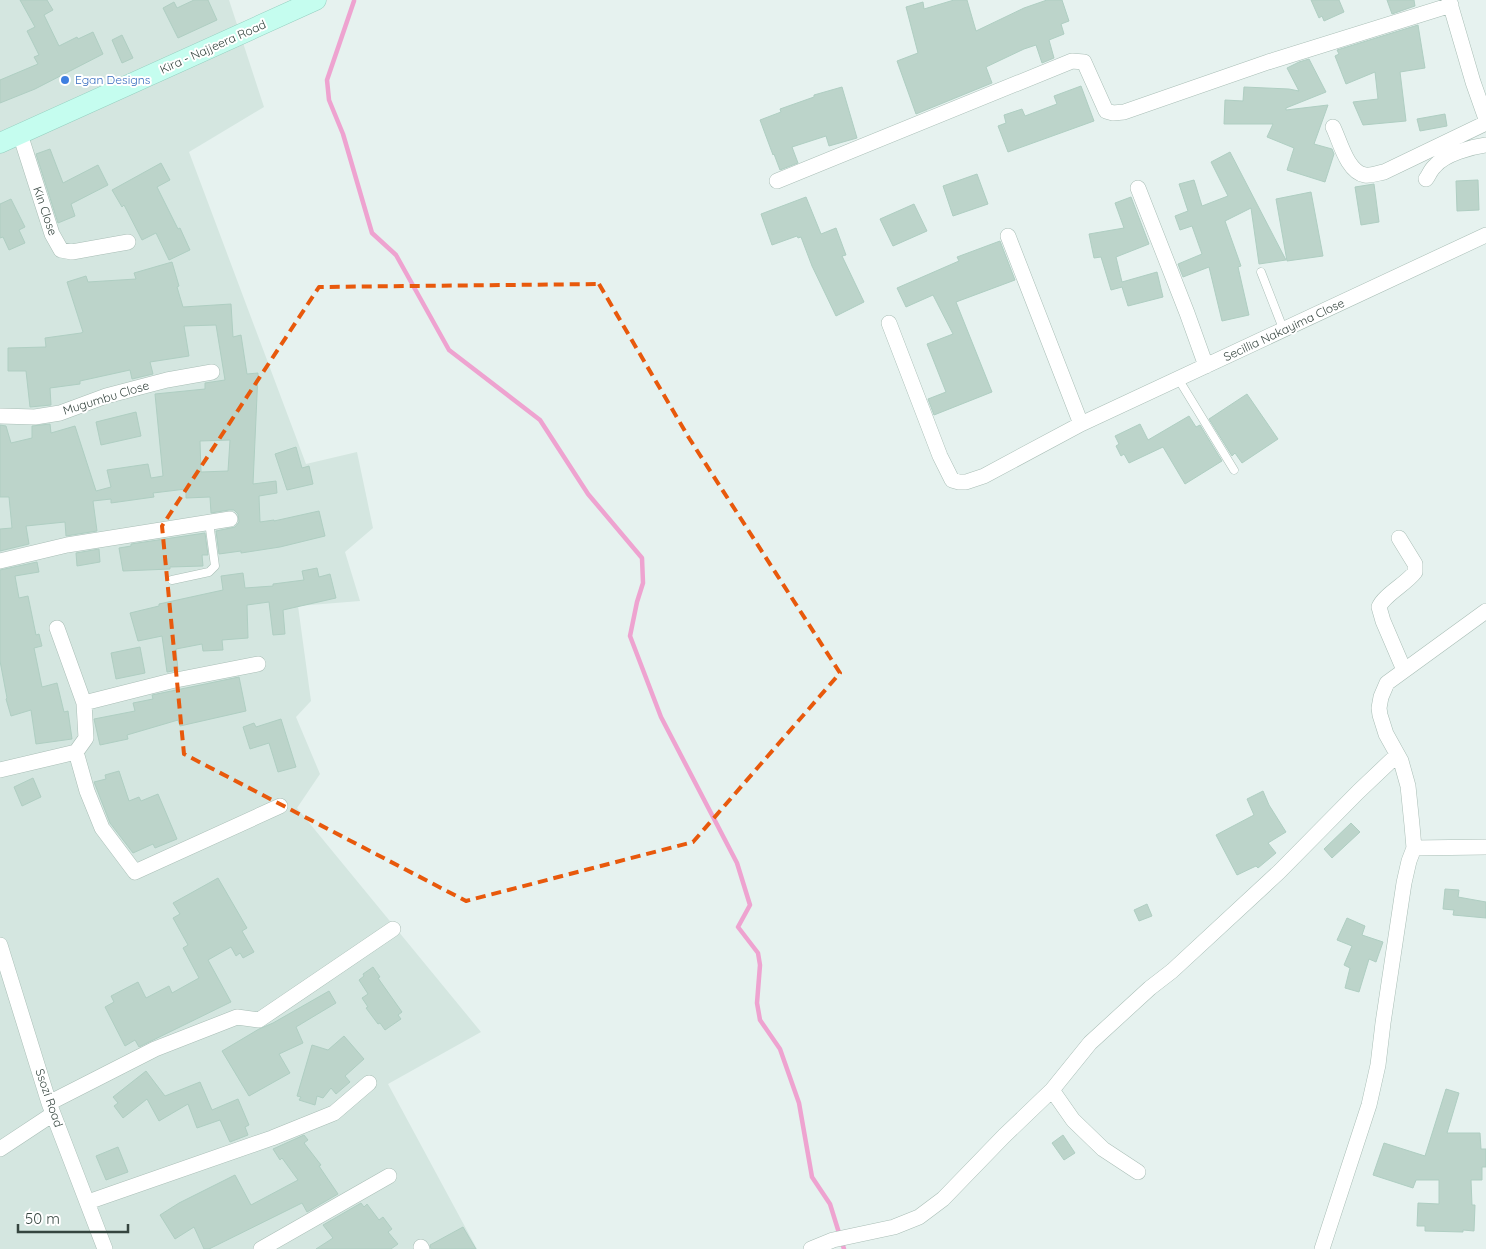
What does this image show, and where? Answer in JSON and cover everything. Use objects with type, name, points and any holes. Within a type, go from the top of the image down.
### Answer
[{"type":"main road","name":"Kira - Najjeera Road","points":[[0,143],[316,0]]},
{"type":"street","points":[[777,181],[1072,61],[1084,62],[1106,111],[1113,113],[1124,112],[1450,2],[1473,82],[1486,119]]},
{"type":"street","points":[[1333,127],[1350,165],[1356,172],[1366,175],[1384,172],[1486,123]]},
{"type":"street","name":"Kin Close","points":[[20,134],[52,234],[60,250],[72,252],[128,242]]},
{"type":"street","points":[[1426,179],[1435,165],[1443,160],[1462,150],[1486,145]]},
{"type":"street","points":[[1138,188],[1206,366]]},
{"type":"street","name":"Secillia Nakayima Close","points":[[889,323],[940,456],[952,480],[966,482],[984,476],[1081,424],[1284,331],[1486,235]]},
{"type":"street","points":[[1008,236],[1081,424]]},
{"type":"street","name":"Mugumbu Close","points":[[0,416],[34,416],[60,413],[106,396],[166,380],[212,372]]},
{"type":"street","points":[[0,562],[67,546],[230,519]]},
{"type":"street","points":[[1399,538],[1415,564],[1415,572],[1382,601],[1379,607],[1382,621],[1404,670]]},
{"type":"street","points":[[1322,1249],[1369,1105],[1378,1065],[1382,1024],[1404,883],[1414,848],[1408,786],[1401,761],[1386,734],[1380,715],[1381,697],[1387,683],[1486,611]]},
{"type":"street","points":[[0,770],[76,752],[86,738],[84,703],[57,628]]},
{"type":"street","points":[[84,703],[171,681],[258,664]]},
{"type":"street","points":[[76,752],[87,791],[102,828],[135,872],[280,806]]},
{"type":"street","points":[[811,1249],[833,1240],[894,1227],[919,1217],[943,1199],[1052,1090],[1090,1043],[1150,988],[1172,971],[1278,872],[1397,755]]},
{"type":"street","points":[[1414,848],[1486,847]]},
{"type":"street","points":[[0,1149],[51,1108],[155,1049],[237,1017],[259,1020],[393,929]]},
{"type":"street","name":"Ssozi Road","points":[[0,945],[51,1108],[105,1249]]},
{"type":"street","points":[[88,1202],[272,1138],[334,1113],[369,1084]]},
{"type":"street","points":[[1052,1090],[1073,1120],[1103,1149],[1138,1172]]},
{"type":"street","points":[[260,1249],[389,1176]]},
{"type":"lane","points":[[1261,272],[1284,331]]},
{"type":"lane","points":[[1179,380],[1234,470]]},
{"type":"lane","points":[[172,580],[209,572],[216,566],[209,522]]},
{"type":"highlighted area","points":[[599,284],[689,438],[840,673],[693,842],[466,901],[184,754],[162,526],[319,287]]},
{"type":"shaded area","points":[[0,0],[229,0],[264,107],[189,152],[306,464],[357,452],[373,528],[345,552],[360,601],[298,606],[311,701],[296,717],[320,774],[297,808],[481,1032],[388,1084],[477,1249],[0,1249]]},
{"type":"building","points":[[20,0],[47,0],[53,10],[44,15],[59,46],[93,32],[103,54],[35,89],[0,103],[0,80],[38,64],[34,57],[39,55],[27,31],[35,27]]},
{"type":"building","points":[[194,0],[208,0],[217,20],[178,38],[163,8],[174,2],[177,8]]},
{"type":"building","points":[[954,0],[967,0],[976,31],[1024,8],[1047,0],[1062,0],[1069,21],[1061,24],[1064,34],[1049,40],[1054,58],[1042,63],[1036,45],[1024,49],[986,67],[992,83],[916,114],[897,61],[918,53],[906,7],[923,2],[924,9]]},
{"type":"building","points":[[1311,0],[1339,0],[1344,12],[1324,21],[1322,16],[1319,18]]},
{"type":"building","points":[[1387,0],[1414,0],[1415,6],[1392,14]]},
{"type":"building","points":[[1418,25],[1425,68],[1400,72],[1406,121],[1363,125],[1353,102],[1378,99],[1375,72],[1346,84],[1335,56],[1339,54],[1337,50]]},
{"type":"building","points":[[122,35],[133,58],[122,63],[112,40]]},
{"type":"building","points":[[1309,59],[1326,92],[1286,108],[1286,110],[1328,105],[1314,144],[1332,149],[1334,154],[1325,182],[1287,170],[1294,148],[1267,137],[1273,124],[1224,124],[1225,100],[1243,101],[1244,87],[1299,91],[1287,68]]},
{"type":"building","points":[[1081,86],[1094,121],[1008,152],[998,126],[1006,123],[1004,115],[1022,109],[1025,116],[1057,104],[1054,96]]},
{"type":"building","points":[[842,87],[857,138],[829,146],[826,136],[792,147],[798,163],[780,170],[760,120],[781,112],[780,109],[814,97],[814,95]]},
{"type":"building","points":[[1445,114],[1447,126],[1420,131],[1417,119]]},
{"type":"building","points":[[50,149],[63,183],[98,165],[108,185],[71,204],[75,216],[58,223],[36,154]]},
{"type":"building","points":[[1230,152],[1286,260],[1259,264],[1251,208],[1225,221],[1241,266],[1238,267],[1249,315],[1222,321],[1209,267],[1183,277],[1178,264],[1202,254],[1192,226],[1180,230],[1175,216],[1188,211],[1179,184],[1194,180],[1202,206],[1228,196],[1211,162]]},
{"type":"building","points":[[161,163],[170,180],[157,187],[190,250],[169,260],[156,233],[142,240],[124,205],[122,207],[112,190]]},
{"type":"building","points":[[977,174],[988,204],[953,216],[943,186]]},
{"type":"building","points":[[1478,180],[1479,210],[1457,211],[1456,181]]},
{"type":"building","points":[[1374,184],[1379,222],[1361,225],[1355,187]]},
{"type":"building","points":[[1311,192],[1323,256],[1287,261],[1276,199]]},
{"type":"building","points":[[806,197],[821,234],[836,228],[846,255],[842,256],[864,302],[836,316],[812,266],[801,237],[798,238],[797,236],[772,245],[761,214]]},
{"type":"building","points":[[1131,197],[1149,244],[1116,257],[1122,282],[1157,272],[1163,297],[1128,306],[1122,287],[1111,290],[1101,257],[1094,258],[1089,234],[1124,228],[1115,203]]},
{"type":"building","points":[[11,199],[25,227],[19,230],[25,243],[9,250],[3,237],[0,238],[0,204]]},
{"type":"building","points":[[914,204],[927,231],[893,246],[880,219]]},
{"type":"building","points":[[1000,241],[1015,280],[956,302],[992,392],[934,415],[928,399],[946,392],[927,344],[953,334],[933,295],[906,307],[897,288],[959,261],[957,257]]},
{"type":"building","points":[[172,262],[183,307],[231,304],[233,337],[241,335],[247,374],[258,373],[253,484],[276,481],[277,493],[259,496],[260,522],[274,521],[319,511],[325,536],[280,547],[241,553],[241,551],[219,554],[216,531],[235,527],[239,522],[238,514],[234,510],[211,513],[210,497],[186,498],[186,489],[153,493],[154,497],[111,503],[111,499],[93,501],[97,531],[66,536],[65,522],[26,526],[29,544],[0,551],[0,529],[12,528],[9,497],[0,497],[0,425],[6,426],[11,443],[32,438],[32,426],[50,424],[51,433],[75,426],[96,491],[111,487],[107,470],[148,464],[151,478],[163,476],[155,394],[205,389],[205,383],[225,380],[216,325],[184,326],[189,356],[150,362],[153,374],[132,379],[130,370],[80,381],[80,384],[50,388],[51,405],[30,407],[26,371],[8,371],[8,348],[46,347],[45,338],[83,332],[67,282],[86,276],[88,282],[136,279],[134,273]],"holes":[[[230,440],[228,471],[201,472],[200,441]]]},
{"type":"building","points":[[1247,394],[1278,439],[1242,463],[1235,453],[1232,456],[1209,419]]},
{"type":"building","points":[[136,412],[141,436],[101,445],[96,422]]},
{"type":"building","points":[[1189,416],[1196,427],[1200,425],[1222,461],[1185,484],[1163,447],[1129,463],[1124,454],[1121,456],[1116,446],[1119,444],[1115,436],[1140,424],[1148,440]]},
{"type":"building","points":[[296,447],[302,468],[309,466],[313,484],[287,490],[275,454]]},
{"type":"building","points":[[205,533],[208,555],[202,555],[203,566],[123,571],[119,548],[131,546],[131,544]]},
{"type":"building","points":[[99,549],[100,562],[77,566],[76,553]]},
{"type":"building","points":[[37,562],[39,572],[15,576],[19,598],[28,596],[36,635],[39,634],[42,646],[34,648],[42,687],[57,683],[64,712],[68,711],[72,739],[36,744],[31,710],[11,716],[6,699],[0,661],[0,570]]},
{"type":"building","points":[[317,568],[319,577],[330,574],[336,598],[283,610],[285,634],[273,635],[269,602],[247,605],[248,638],[222,640],[223,650],[203,651],[202,644],[176,649],[178,670],[167,672],[162,636],[138,641],[130,613],[159,606],[159,604],[223,590],[221,576],[243,573],[245,588],[273,586],[273,584],[304,580],[302,571]]},
{"type":"building","points":[[140,647],[145,673],[116,679],[111,653]]},
{"type":"building","points":[[239,677],[246,711],[180,726],[178,720],[127,735],[128,739],[100,745],[94,719],[135,711],[133,703],[153,699],[152,695]]},
{"type":"building","points":[[281,719],[296,767],[278,772],[269,743],[250,749],[243,727],[254,723],[256,727]]},
{"type":"building","points":[[119,771],[129,801],[139,797],[141,801],[158,794],[177,839],[155,848],[153,844],[133,853],[110,823],[94,782],[106,779],[105,775]]},
{"type":"building","points":[[33,778],[41,797],[22,806],[14,787]]},
{"type":"building","points":[[1263,791],[1269,805],[1286,832],[1268,843],[1276,853],[1258,868],[1256,866],[1237,875],[1216,835],[1254,815],[1247,799]]},
{"type":"building","points":[[1351,823],[1360,832],[1332,858],[1324,849]]},
{"type":"building","points":[[218,878],[247,928],[242,931],[254,952],[243,958],[240,953],[236,956],[231,947],[208,960],[231,1002],[139,1047],[135,1040],[125,1046],[105,1007],[114,1002],[111,996],[138,982],[146,998],[169,986],[172,993],[199,978],[183,948],[188,945],[173,918],[180,914],[173,903]]},
{"type":"building","points":[[1445,889],[1459,890],[1458,897],[1486,902],[1486,918],[1453,915],[1454,910],[1443,909]]},
{"type":"building","points":[[1147,904],[1152,916],[1139,921],[1134,910]]},
{"type":"building","points":[[1347,918],[1365,926],[1362,935],[1383,942],[1376,962],[1369,959],[1359,992],[1345,988],[1350,968],[1344,965],[1352,946],[1337,940]]},
{"type":"building","points":[[373,967],[380,977],[378,978],[402,1012],[398,1015],[401,1019],[385,1030],[366,1008],[368,1007],[362,998],[368,994],[359,980],[364,976],[363,974]]},
{"type":"building","points":[[329,991],[336,1003],[296,1027],[303,1043],[279,1054],[290,1073],[249,1096],[222,1051]]},
{"type":"building","points":[[344,1036],[364,1059],[345,1076],[350,1082],[336,1094],[331,1088],[323,1098],[317,1096],[315,1105],[299,1100],[301,1097],[297,1096],[312,1045],[328,1050]]},
{"type":"building","points":[[146,1071],[165,1096],[200,1082],[212,1110],[238,1099],[249,1125],[245,1127],[248,1135],[230,1142],[220,1120],[197,1128],[188,1104],[159,1121],[147,1099],[123,1118],[114,1106],[118,1103],[113,1097]]},
{"type":"building","points":[[1446,1089],[1459,1093],[1447,1133],[1480,1133],[1481,1149],[1486,1149],[1486,1167],[1482,1167],[1482,1180],[1471,1180],[1472,1205],[1475,1205],[1474,1231],[1425,1231],[1425,1226],[1417,1226],[1418,1203],[1439,1204],[1439,1180],[1416,1180],[1413,1188],[1373,1175],[1384,1143],[1425,1156]]},
{"type":"building","points":[[304,1135],[308,1140],[304,1143],[321,1165],[319,1166],[338,1194],[307,1212],[302,1203],[209,1249],[204,1249],[194,1227],[175,1239],[160,1215],[179,1203],[235,1175],[251,1205],[298,1180],[273,1149]]},
{"type":"building","points":[[1063,1135],[1075,1153],[1064,1160],[1052,1143]]},
{"type":"building","points":[[118,1147],[128,1172],[106,1180],[96,1156]]},
{"type":"building","points":[[361,1203],[364,1207],[367,1204],[379,1220],[383,1217],[392,1229],[388,1232],[398,1244],[391,1249],[316,1249],[333,1238],[323,1225]]},
{"type":"building","points":[[463,1227],[476,1249],[431,1249],[430,1245]]},
{"type":"waterway","points":[[354,1],[327,80],[329,100],[343,134],[372,233],[396,255],[449,350],[540,420],[588,494],[642,558],[643,583],[630,636],[661,717],[737,863],[750,905],[738,927],[758,953],[760,965],[757,1003],[760,1020],[780,1049],[799,1103],[812,1177],[830,1204],[844,1249]]},
{"type":"place","name":"Egan Designs","points":[[65,80]]}]
